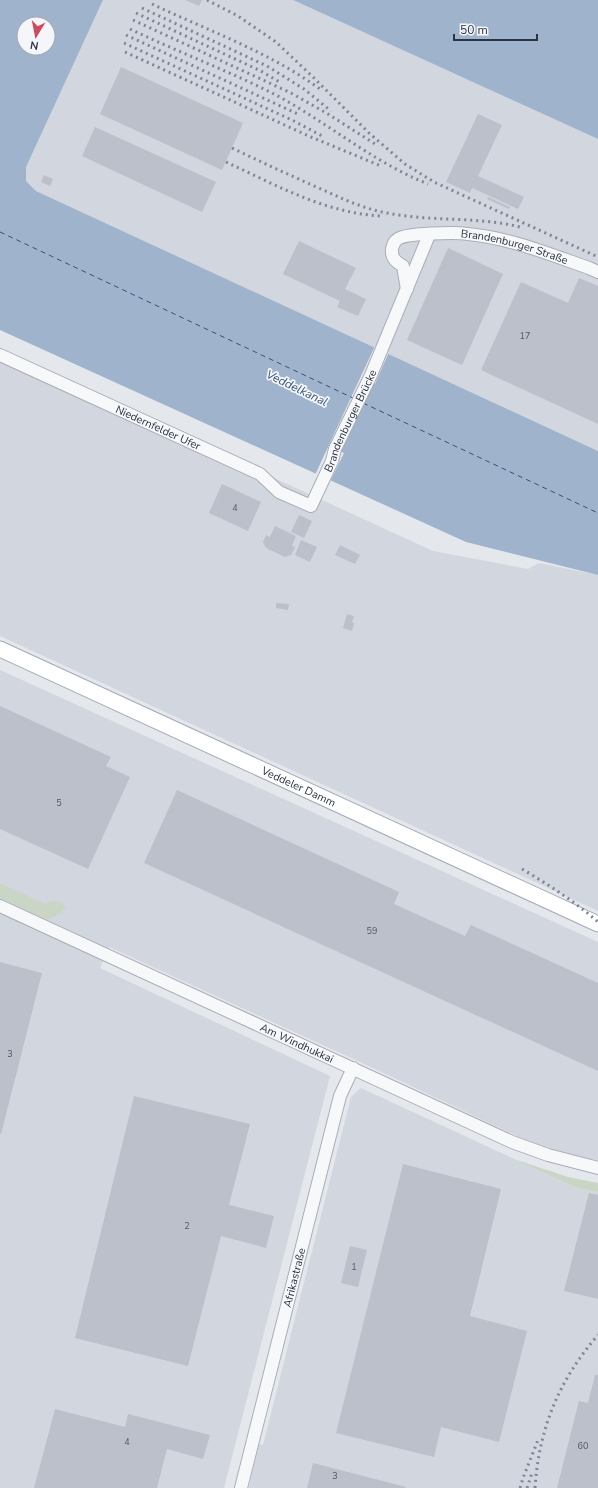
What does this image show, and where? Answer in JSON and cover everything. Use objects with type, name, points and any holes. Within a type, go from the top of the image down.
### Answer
[{"type":"main road","name":"Veddeler Damm","points":[[0,649],[598,924]]},
{"type":"street","name":"Brandenburger Straße","points":[[407,289],[402,266],[395,261],[392,253],[393,244],[398,238],[412,234],[467,234],[510,241],[598,272]]},
{"type":"street","points":[[407,289],[429,235]]},
{"type":"street","points":[[402,266],[418,263]]},
{"type":"street","name":"Brandenburger Brücke","points":[[311,506],[371,375],[407,289]]},
{"type":"street","name":"Niedernfelder Ufer","points":[[0,355],[260,474],[279,492],[311,506]]},
{"type":"street","name":"Am Windhukkai","points":[[0,906],[534,1151],[562,1160],[598,1168]]},
{"type":"street","name":"Afrikastraße","points":[[241,1488],[340,1096],[353,1068]]},
{"type":"shaded area","points":[[103,0],[293,0],[598,139],[598,451],[36,191],[26,181],[25,168]]},
{"type":"shaded area","points":[[0,352],[433,551],[528,569],[539,563],[598,575],[598,911],[0,636]]},
{"type":"shaded area","points":[[0,670],[598,942],[598,1160],[585,1158],[543,1146],[519,1137],[109,947],[100,968],[330,1076],[224,1488],[0,1488]]},
{"type":"shaded area","points":[[361,1088],[577,1188],[598,1192],[598,1488],[249,1488],[259,1444],[263,1445],[351,1097]]},
{"type":"green space","points":[[0,883],[45,904],[52,901],[61,902],[66,907],[60,914],[47,920],[0,898]]},
{"type":"green space","points":[[514,1159],[568,1177],[598,1183],[598,1192],[577,1188]]},
{"type":"water","name":"Veddelkanal","points":[[0,0],[103,0],[26,167],[26,181],[36,191],[598,451],[598,575],[466,542],[0,330]]},
{"type":"water","points":[[293,0],[598,0],[598,139]]},
{"type":"pier","points":[[375,346],[389,352],[375,384],[371,382],[339,451],[344,453],[330,482],[315,475]]},
{"type":"building","points":[[185,0],[202,0],[199,6]]},
{"type":"building","points":[[121,67],[243,123],[222,170],[100,114]]},
{"type":"building","points":[[478,114],[502,125],[478,176],[524,197],[518,209],[472,188],[470,193],[446,182]]},
{"type":"building","points":[[95,127],[216,182],[202,212],[82,156]]},
{"type":"building","points":[[44,175],[53,179],[50,186],[41,182]]},
{"type":"building","points":[[488,197],[510,207],[509,209],[487,199]]},
{"type":"building","points":[[299,241],[356,268],[345,289],[366,299],[358,316],[337,307],[340,301],[283,274]]},
{"type":"building","points":[[448,248],[503,274],[462,365],[407,340]]},
{"type":"building","points":[[579,278],[598,286],[598,424],[481,370],[521,282],[568,303]]},
{"type":"building","points":[[222,484],[261,502],[248,531],[209,513]]},
{"type":"building","points":[[299,515],[312,521],[304,538],[291,532]]},
{"type":"building","points":[[275,526],[296,536],[292,546],[295,547],[291,555],[285,557],[266,548],[263,542],[266,535],[270,537]]},
{"type":"building","points":[[301,540],[317,547],[310,562],[295,555]]},
{"type":"building","points":[[340,545],[360,555],[355,564],[335,555]]},
{"type":"building","points":[[276,603],[289,604],[288,610],[276,608]]},
{"type":"building","points":[[347,614],[354,616],[352,631],[343,628]]},
{"type":"building","points":[[0,706],[111,757],[106,766],[130,777],[88,869],[0,829]]},
{"type":"building","points":[[177,790],[399,892],[394,904],[465,936],[471,925],[598,983],[598,1071],[144,863]]},
{"type":"building","points":[[0,962],[42,973],[1,1134],[0,1134]]},
{"type":"building","points":[[134,1096],[250,1124],[229,1205],[274,1216],[266,1248],[221,1236],[188,1366],[75,1338]]},
{"type":"building","points":[[403,1164],[501,1189],[470,1316],[527,1331],[499,1442],[441,1427],[434,1457],[336,1433]]},
{"type":"building","points":[[589,1193],[598,1195],[598,1299],[564,1291]]},
{"type":"building","points":[[350,1246],[367,1250],[358,1287],[341,1283]]},
{"type":"building","points":[[595,1375],[598,1375],[598,1488],[557,1488],[579,1401],[588,1403]]},
{"type":"building","points":[[55,1409],[125,1427],[128,1414],[210,1435],[203,1459],[167,1449],[157,1488],[34,1488]]},
{"type":"building","points":[[313,1463],[406,1487],[406,1488],[307,1488]]},
{"type":"ferry route","points":[[0,232],[353,398]]},
{"type":"ferry route","points":[[363,403],[598,513]]},
{"type":"railway","points":[[207,0],[238,16],[276,42],[369,133],[405,164],[434,182],[598,257]]},
{"type":"railway","points":[[152,4],[259,53],[280,64],[320,89]]},
{"type":"railway","points":[[142,8],[267,66],[304,89],[331,111]]},
{"type":"railway","points":[[136,13],[261,71],[281,83]]},
{"type":"railway","points":[[133,20],[291,93],[328,114],[375,144]]},
{"type":"railway","points":[[130,29],[276,95],[369,154],[428,184]]},
{"type":"railway","points":[[126,35],[300,115]]},
{"type":"railway","points":[[124,43],[292,120],[324,137]]},
{"type":"railway","points":[[125,52],[311,137],[381,166]]},
{"type":"railway","points":[[232,148],[358,205],[377,211],[404,216],[487,221],[520,227]]},
{"type":"railway","points":[[226,162],[321,204],[340,210],[381,216]]},
{"type":"railway","points":[[522,869],[580,907],[598,922]]},
{"type":"railway","points":[[535,1488],[541,1445],[553,1406],[572,1369],[598,1335]]},
{"type":"railway","points":[[520,1488],[538,1440]]},
{"type":"railway","points":[[527,1488],[532,1473]]}]
